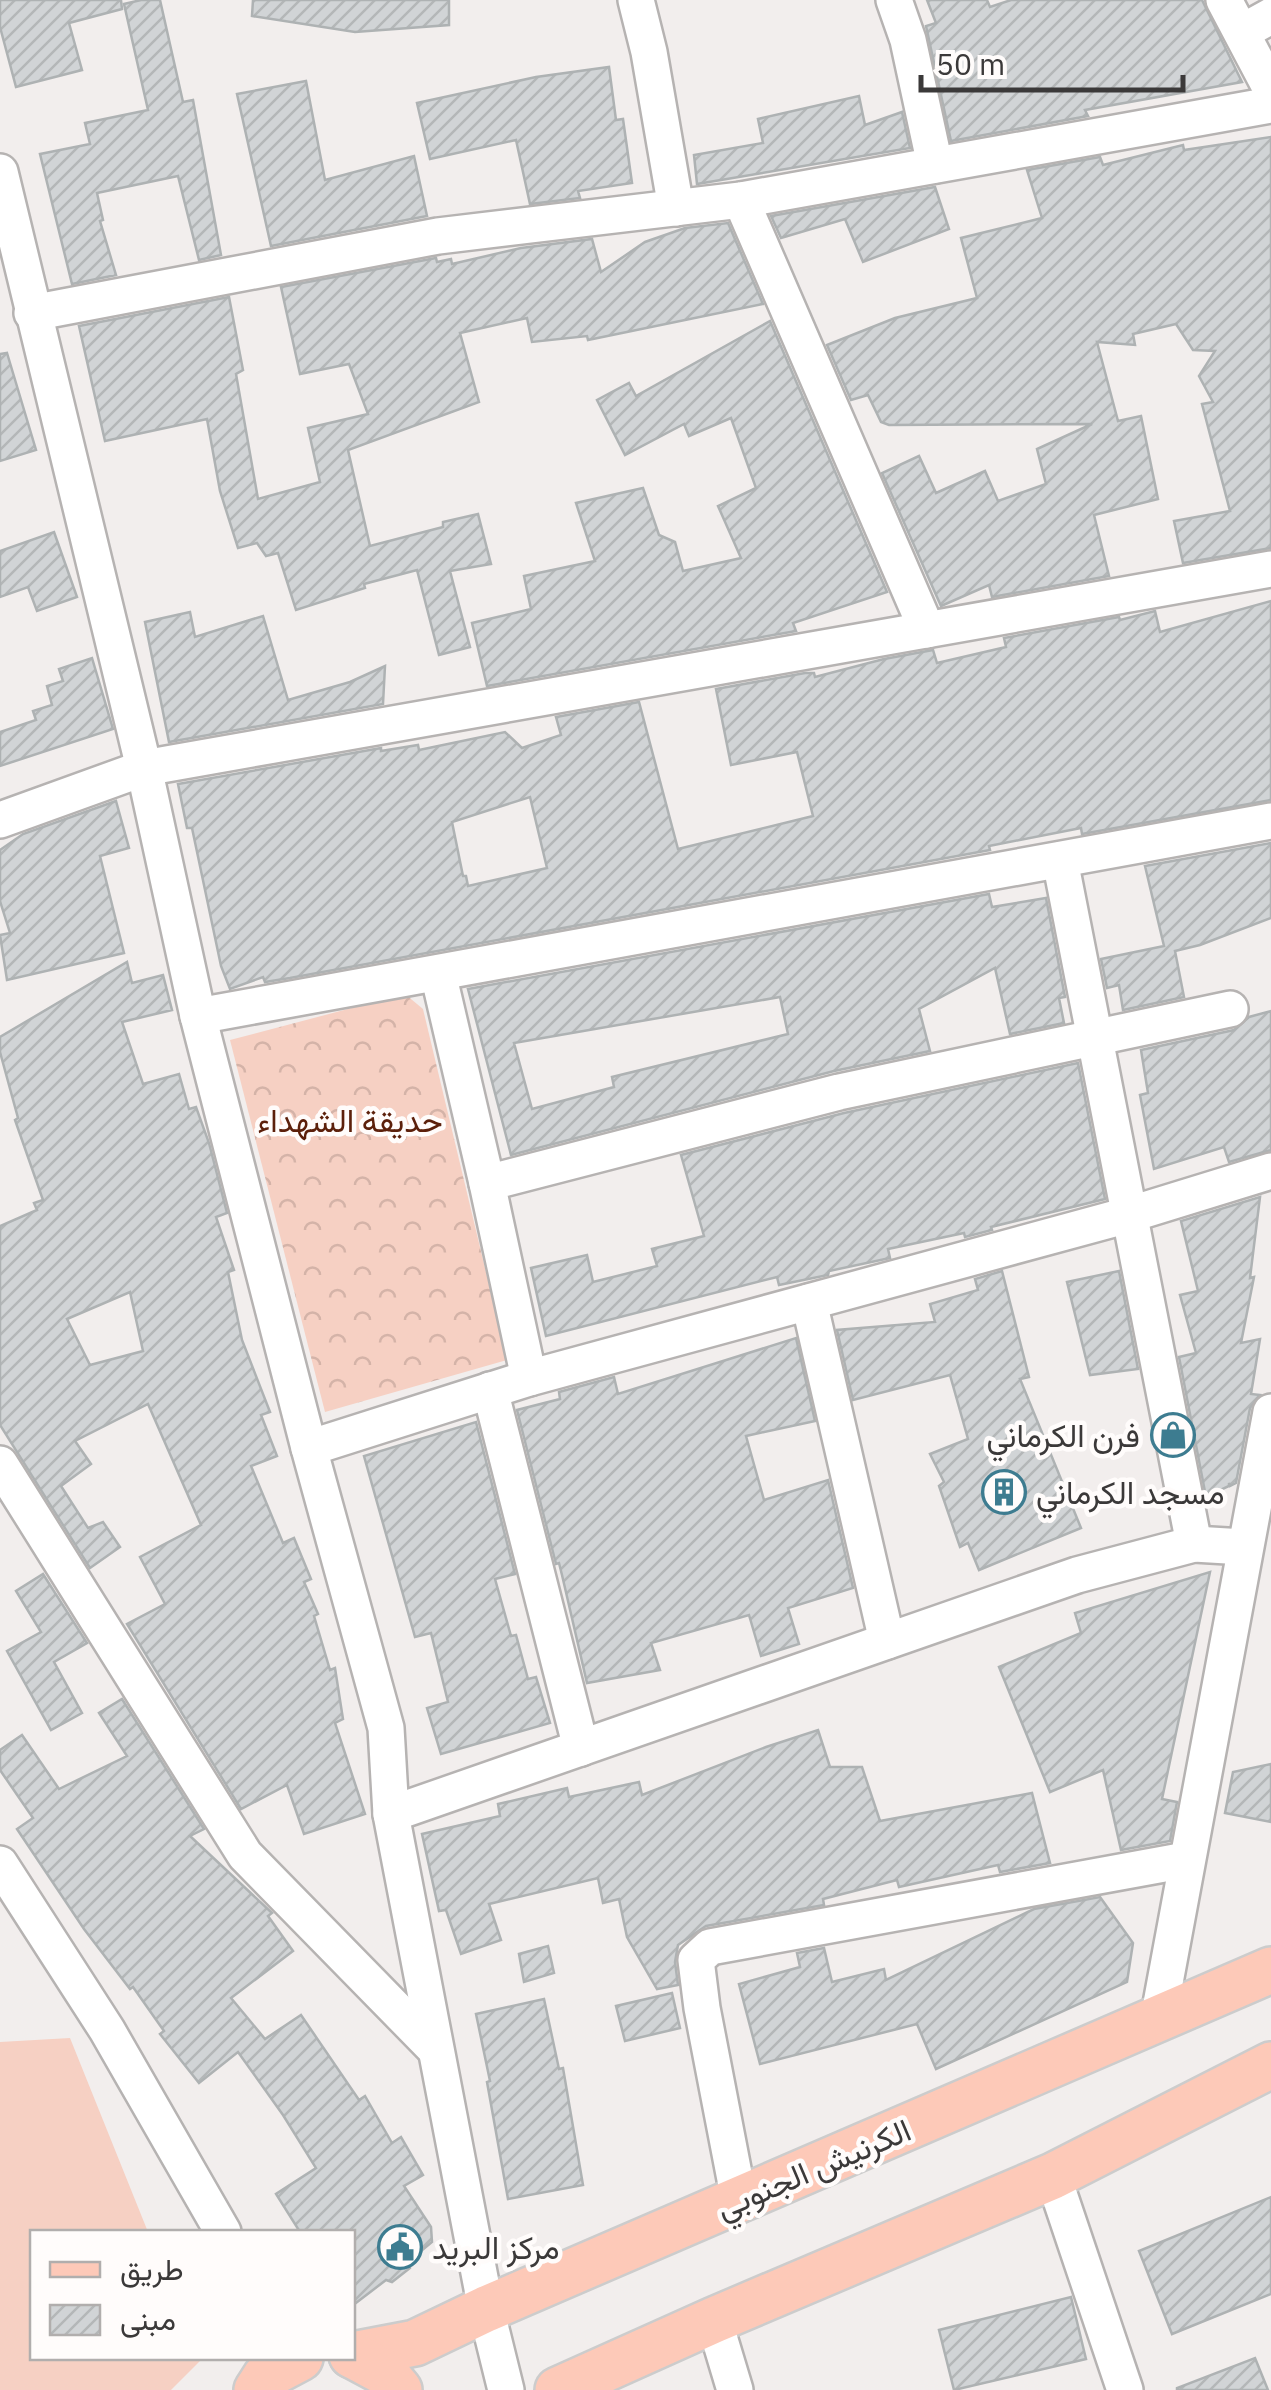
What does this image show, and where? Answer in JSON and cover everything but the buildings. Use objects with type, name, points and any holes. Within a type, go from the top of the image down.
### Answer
[{"type":"main road","name":"الكرنيش الجنوبي","points":[[355,2354],[415,2342],[1271,1970]]},
{"type":"main road","points":[[558,2390],[1052,2176],[1271,2064]]},
{"type":"main road","points":[[355,2357],[384,2372],[400,2390]]},
{"type":"street","points":[[636,0],[676,208]]},
{"type":"street","points":[[894,0],[908,40],[935,166]]},
{"type":"street","points":[[1224,0],[1256,24],[1271,89]]},
{"type":"street","points":[[32,313],[438,236],[741,200],[1271,104]]},
{"type":"street","points":[[0,172],[144,768],[198,1016],[386,1728],[391,1814],[486,2309],[506,2390]]},
{"type":"street","points":[[741,200],[927,630]]},
{"type":"street","points":[[0,820],[144,768],[1271,570]]},
{"type":"street","points":[[198,1016],[1271,821]]},
{"type":"street","points":[[1060,860],[1194,1544]]},
{"type":"street","points":[[438,973],[529,1378]]},
{"type":"street","points":[[486,1184],[839,1092],[1230,1009]]},
{"type":"street","points":[[309,1448],[529,1378],[1128,1215],[1271,1171]]},
{"type":"street","points":[[809,1302],[887,1641]]},
{"type":"street","points":[[490,1390],[580,1748]]},
{"type":"street","points":[[1158,2020],[1186,1860],[1254,1535],[1271,1412]]},
{"type":"street","points":[[0,1464],[245,1855],[435,2049]]},
{"type":"street","points":[[391,1814],[1077,1575],[1194,1544],[1254,1535]]},
{"type":"street","points":[[739,2200],[696,1960],[710,1947],[1186,1860]]},
{"type":"street","points":[[0,1864],[107,2030],[223,2230]]},
{"type":"street","points":[[1052,2176],[1125,2390]]},
{"type":"street","points":[[714,2320],[734,2390]]},
{"type":"green space","name":"حديقة الشهداء","points":[[405,994],[423,1009],[507,1360],[325,1412],[230,1040]]},
{"type":"green space","points":[[70,2038],[147,2230],[30,2230],[30,2360],[201,2360],[171,2390],[0,2390],[0,2042]]},
{"type":"place","name":"فرن الكرماني","points":[[1173,1435]]},
{"type":"place","name":"مسجد الكرماني","points":[[1004,1492]]},
{"type":"place","name":"مركز البريد","points":[[400,2247]]}]
